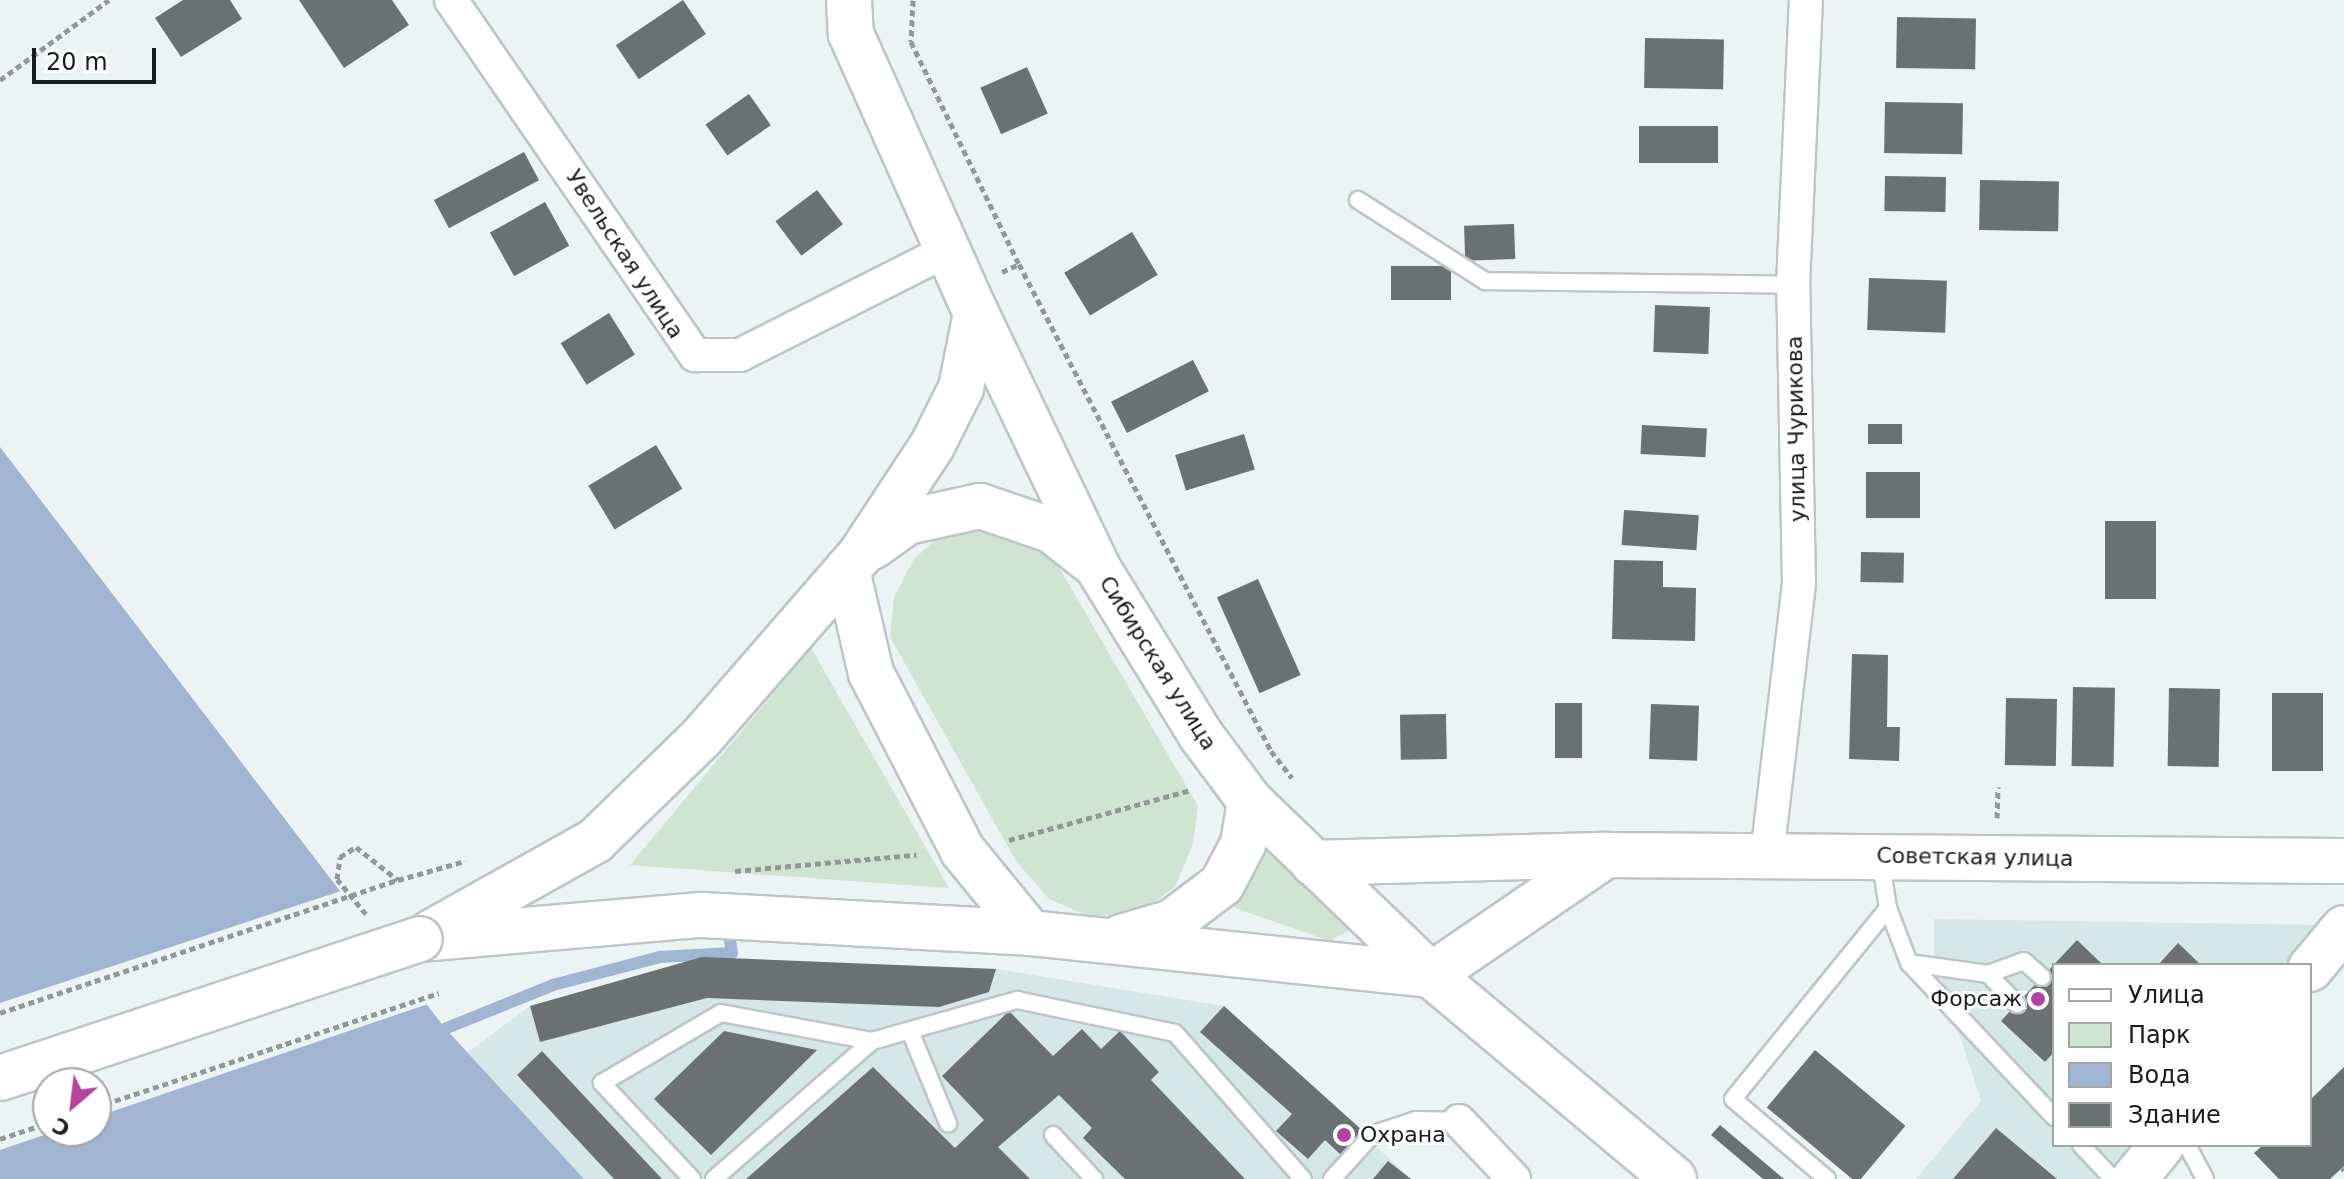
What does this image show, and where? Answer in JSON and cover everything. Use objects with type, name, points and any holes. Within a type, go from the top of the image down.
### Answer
[{"type":"street","name":"Увельская улица","points":[[451,0],[695,355],[740,355],[948,250]]},
{"type":"street","name":"улица Чурикова","points":[[1767,856],[1799,584],[1793,285],[1806,0]]},
{"type":"street","name":"Сибирская улица","points":[[842,11],[971,301],[1098,568],[1240,787],[1313,863],[1431,975],[1674,1179]]},
{"type":"street","points":[[971,301],[961,388],[854,563],[871,673],[963,851],[1030,933]]},
{"type":"street","points":[[0,1078],[420,939],[595,841],[631,811],[854,563],[907,522],[980,506],[1051,530],[1098,568]]},
{"type":"street","points":[[1100,943],[1172,922],[1199,906],[1222,884],[1243,844],[1240,787]]},
{"type":"street","points":[[420,939],[701,915],[1030,933],[1100,943],[1431,975],[1606,855]]},
{"type":"street","name":"Советская улица","points":[[1313,863],[1606,855],[2344,861]]},
{"type":"street","points":[[2312,967],[2344,928]]},
{"type":"street","points":[[1459,1121],[1514,1179]]},
{"type":"street","points":[[2134,1179],[2160,1147]]},
{"type":"lane","points":[[1358,200],[1485,281],[1793,285]]},
{"type":"lane","points":[[1880,856],[1888,908],[1909,963],[2052,1115]]},
{"type":"lane","points":[[1827,1179],[1733,1099],[1888,908]]},
{"type":"lane","points":[[1909,963],[1988,974],[2024,961],[2042,977]]},
{"type":"lane","points":[[1988,974],[2017,1004]]},
{"type":"lane","points":[[692,1179],[602,1083],[721,1013],[872,1041],[1017,1000],[1175,1033],[1303,1179]]},
{"type":"lane","points":[[910,1031],[948,1123]]},
{"type":"lane","points":[[714,1179],[872,1041]]},
{"type":"lane","points":[[1332,1179],[1373,1134],[1416,1120],[1459,1121]]},
{"type":"lane","points":[[1053,1135],[1094,1179]]},
{"type":"lane","points":[[2083,1147],[2113,1179]]},
{"type":"lane","points":[[2188,1147],[2205,1179]]},
{"type":"path","points":[[0,80],[109,0]]},
{"type":"path","points":[[913,0],[911,42],[1019,264],[1271,751],[1300,787]]},
{"type":"path","points":[[971,301],[1019,264]]},
{"type":"path","points":[[730,871],[963,851],[1240,787],[1271,751]]},
{"type":"path","points":[[0,1013],[398,880],[475,858]]},
{"type":"path","points":[[112,1102],[439,993]]},
{"type":"path","points":[[0,1139],[32,1128]]},
{"type":"shaded area","points":[[1934,919],[2329,925],[2296,963],[2052,963],[2052,1147],[2137,1147],[2110,1179],[1916,1179],[1981,1101],[1934,956]]},
{"type":"shaded area","points":[[702,957],[996,969],[1224,1006],[1411,1179],[584,1179],[466,1054],[530,1006]]},
{"type":"green space","points":[[986,526],[1050,552],[1198,806],[1193,844],[1175,887],[1140,912],[1090,917],[1049,899],[1016,861],[890,637],[894,597],[914,559],[943,533]]},
{"type":"green space","points":[[811,648],[949,888],[630,865]]},
{"type":"green space","points":[[1259,843],[1273,844],[1342,912],[1349,930],[1330,941],[1235,908],[1228,890]]},
{"type":"water","points":[[0,447],[444,1027],[584,1179],[0,1179]]},
{"type":"pier","points":[[344,890],[431,1003],[112,1112],[112,1067],[32,1067],[32,1139],[0,1150],[0,1003]]},
{"type":"building","points":[[183,0],[230,0],[242,19],[181,57],[155,18]]},
{"type":"building","points":[[299,0],[392,0],[409,25],[344,68]]},
{"type":"building","points":[[683,0],[706,34],[639,79],[616,45]]},
{"type":"building","points":[[1897,17],[1976,18],[1975,69],[1896,68]]},
{"type":"building","points":[[1645,38],[1724,39],[1723,89],[1644,88]]},
{"type":"building","points":[[1027,67],[1048,114],[1001,134],[980,88]]},
{"type":"building","points":[[749,94],[771,125],[727,156],[706,124]]},
{"type":"building","points":[[1885,102],[1963,103],[1962,154],[1884,153]]},
{"type":"building","points":[[1639,126],[1718,126],[1718,163],[1639,163]]},
{"type":"building","points":[[524,152],[539,180],[449,228],[434,200]]},
{"type":"building","points":[[1885,176],[1946,177],[1945,212],[1884,211]]},
{"type":"building","points":[[1980,180],[2059,181],[2058,231],[1979,230]]},
{"type":"building","points":[[817,190],[843,224],[801,256],[775,221]]},
{"type":"building","points":[[545,202],[569,246],[514,276],[490,233]]},
{"type":"building","points":[[1514,224],[1515,259],[1465,261],[1464,226]]},
{"type":"building","points":[[1132,232],[1158,275],[1090,316],[1064,273]]},
{"type":"building","points":[[1391,266],[1451,266],[1451,300],[1391,300]]},
{"type":"building","points":[[1869,278],[1947,281],[1945,333],[1867,330]]},
{"type":"building","points":[[1655,305],[1710,307],[1708,354],[1653,352]]},
{"type":"building","points":[[609,313],[635,355],[587,385],[561,343]]},
{"type":"building","points":[[1193,360],[1209,391],[1127,433],[1111,402]]},
{"type":"building","points":[[1868,424],[1902,424],[1902,444],[1868,444]]},
{"type":"building","points":[[1642,425],[1707,428],[1705,457],[1640,454]]},
{"type":"building","points":[[1244,434],[1255,469],[1186,490],[1175,455]]},
{"type":"building","points":[[656,445],[682,489],[615,529],[588,486]]},
{"type":"building","points":[[1866,472],[1920,472],[1920,518],[1866,518]]},
{"type":"building","points":[[1624,510],[1699,515],[1696,550],[1622,545]]},
{"type":"building","points":[[2105,521],[2156,521],[2156,599],[2105,599]]},
{"type":"building","points":[[1861,552],[1904,553],[1903,583],[1860,582]]},
{"type":"building","points":[[1614,560],[1663,561],[1663,587],[1696,588],[1695,641],[1612,639]]},
{"type":"building","points":[[1258,579],[1301,675],[1260,693],[1217,597]]},
{"type":"building","points":[[1852,654],[1888,655],[1887,727],[1900,727],[1899,761],[1849,759]]},
{"type":"building","points":[[2073,687],[2115,688],[2114,767],[2072,766]]},
{"type":"building","points":[[2169,688],[2220,689],[2219,767],[2168,766]]},
{"type":"building","points":[[2272,693],[2323,693],[2323,771],[2272,771]]},
{"type":"building","points":[[2006,698],[2057,699],[2056,766],[2005,765]]},
{"type":"building","points":[[1555,703],[1582,703],[1582,758],[1555,758]]},
{"type":"building","points":[[1651,704],[1699,706],[1697,761],[1649,759]]},
{"type":"building","points":[[1446,714],[1447,759],[1401,760],[1400,715]]},
{"type":"building","points":[[2077,940],[2101,963],[2055,963]]},
{"type":"building","points":[[2178,943],[2199,963],[2160,963]]},
{"type":"building","points":[[702,957],[996,969],[989,992],[939,1007],[707,998],[540,1042],[530,1006]]},
{"type":"building","points":[[2052,967],[2052,1054],[2045,1062],[2001,1021]]},
{"type":"building","points":[[1224,1006],[1363,1131],[1341,1155],[1325,1140],[1308,1159],[1276,1131],[1292,1114],[1200,1032]]},
{"type":"building","points":[[1009,1011],[1053,1056],[1082,1029],[1101,1049],[1120,1031],[1159,1072],[1151,1080],[1245,1179],[1125,1179],[1083,1138],[1092,1128],[1059,1095],[998,1147],[1030,1179],[746,1179],[873,1067],[955,1148],[984,1120],[942,1076]]},
{"type":"building","points":[[724,1031],[817,1050],[711,1155],[654,1099]]},
{"type":"building","points":[[1815,1050],[1905,1126],[1861,1179],[1852,1179],[1767,1107]]},
{"type":"building","points":[[542,1051],[662,1179],[614,1179],[517,1075]]},
{"type":"building","points":[[2344,1067],[2344,1166],[2330,1179],[2279,1179],[2254,1153],[2261,1147],[2312,1147],[2312,1098]]},
{"type":"building","points":[[1720,1125],[1784,1179],[1763,1179],[1711,1135]]},
{"type":"building","points":[[1996,1128],[2057,1179],[1953,1179]]},
{"type":"building","points":[[1388,1161],[1411,1179],[1373,1179]]},
{"type":"waterway","points":[[432,1034],[553,985],[660,957],[732,953],[728,929]]},
{"type":"place","name":"Форсаж","points":[[2038,999]]},
{"type":"place","name":"Охрана","points":[[1344,1135]]}]
